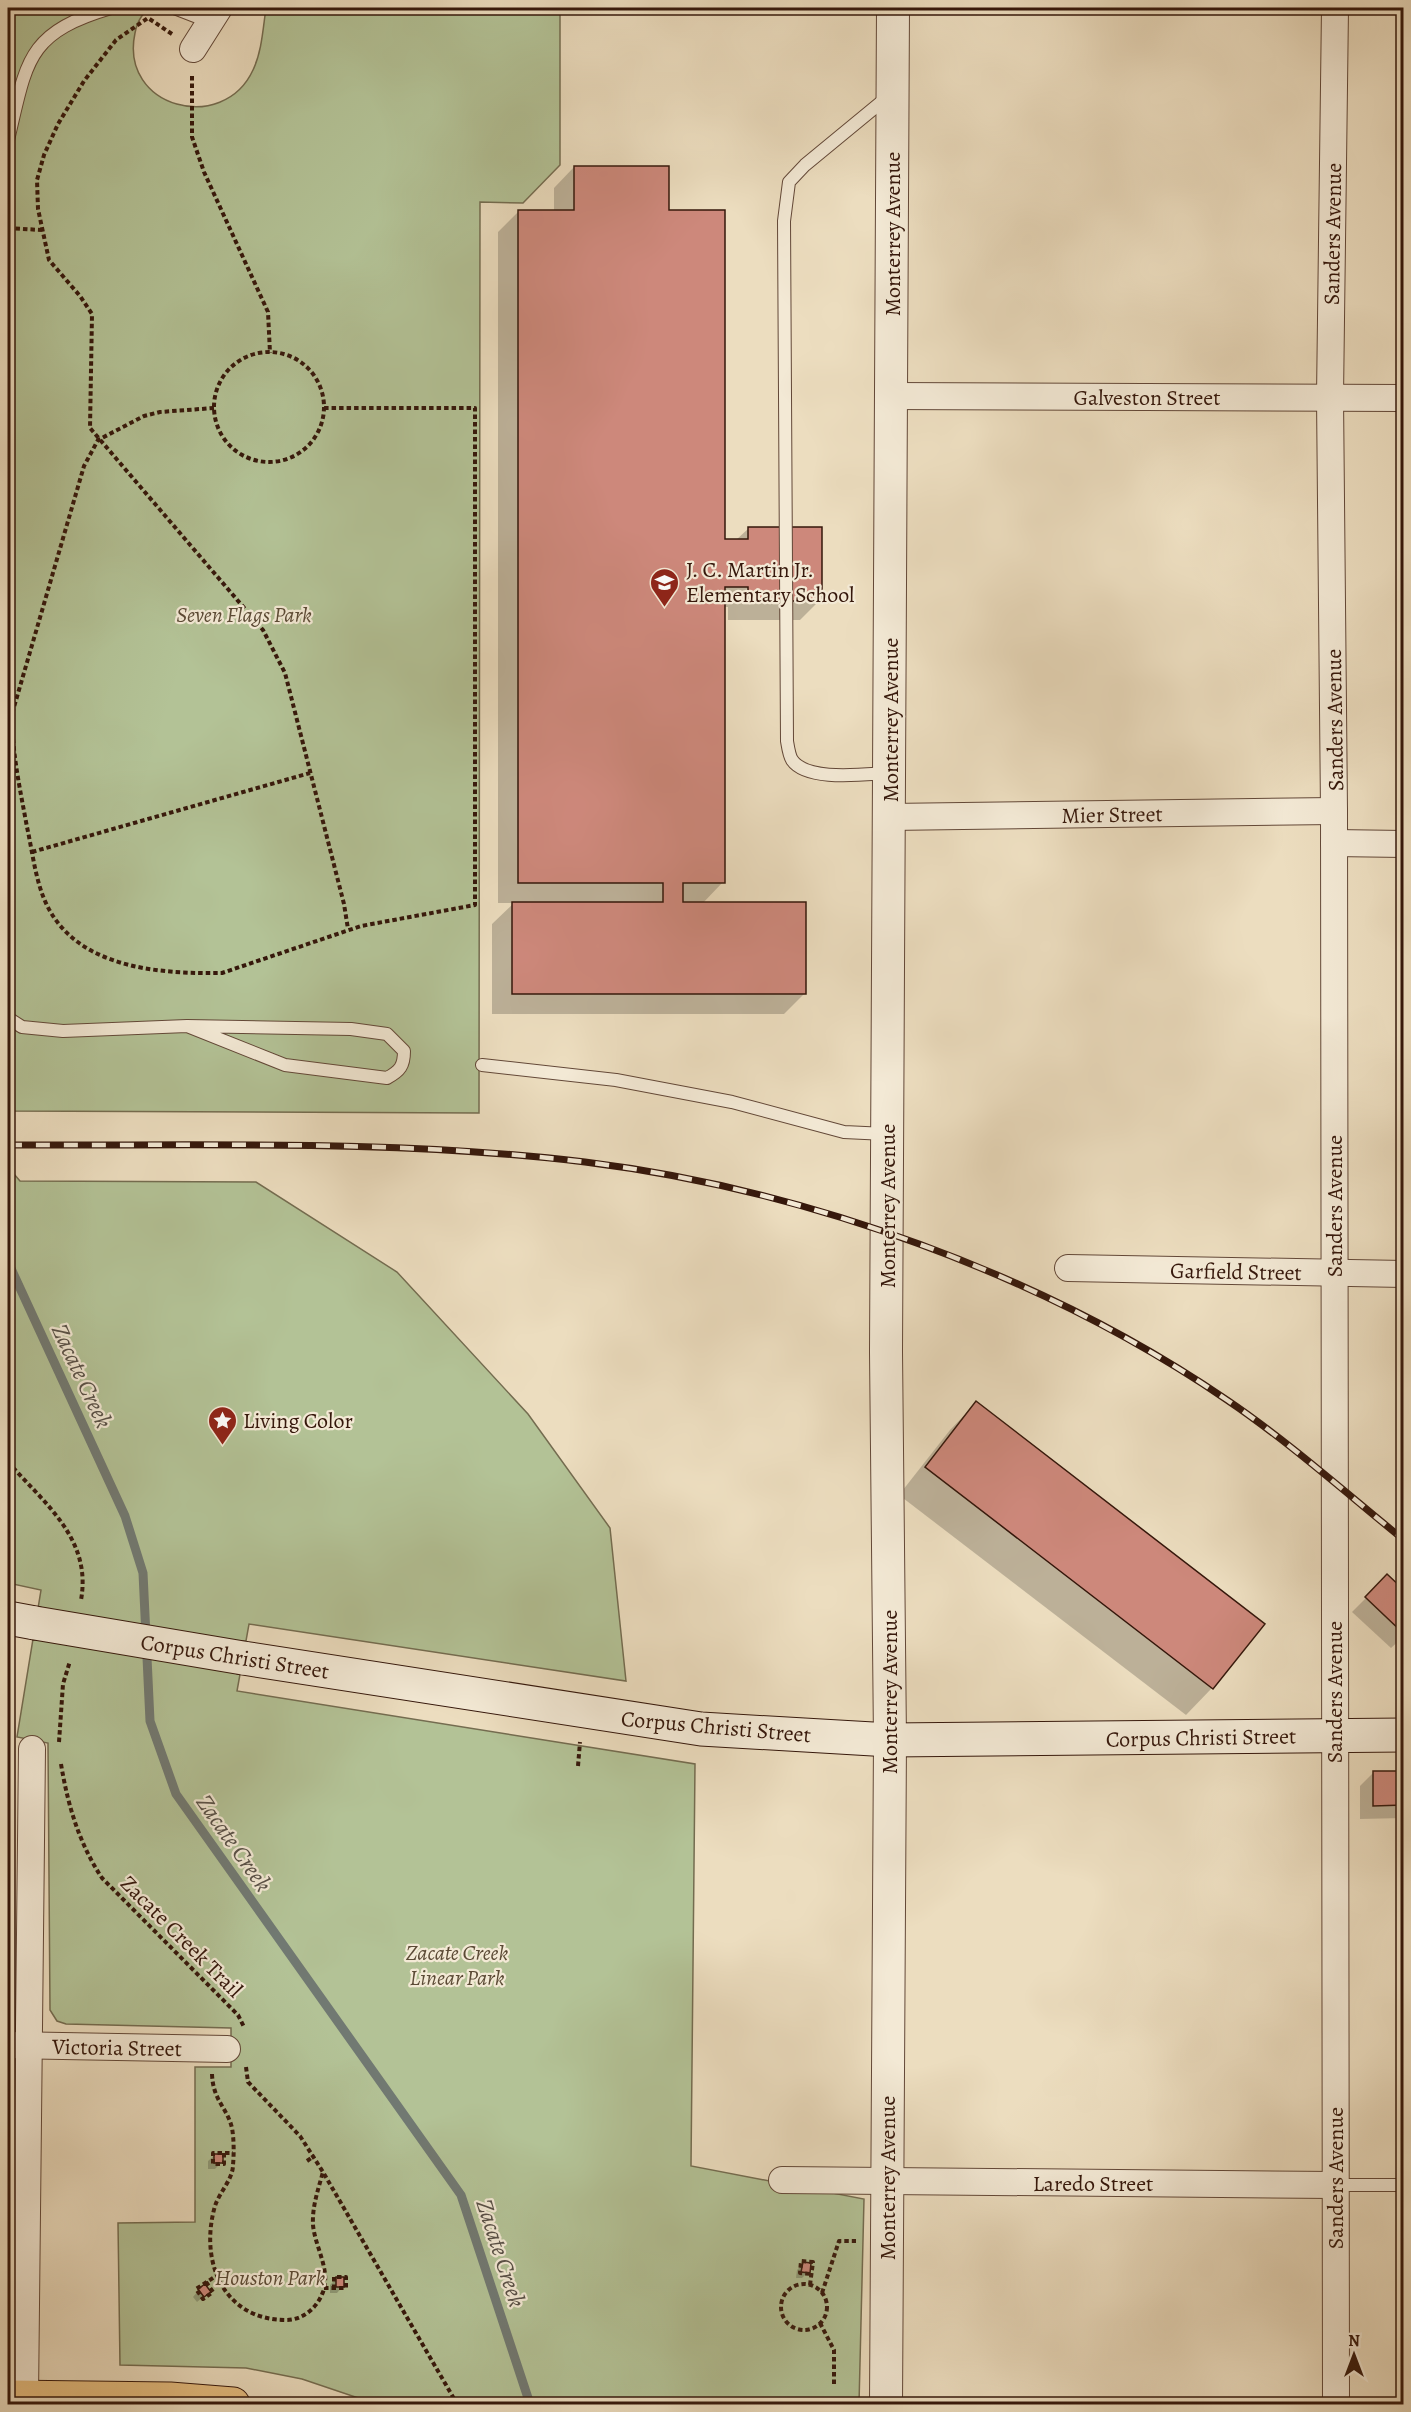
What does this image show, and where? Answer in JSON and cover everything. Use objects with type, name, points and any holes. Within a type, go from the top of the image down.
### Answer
[{"type":"main road","name":"Corpus Christi Street","points":[[21,1621],[702,1729],[890,1740],[1404,1735]]},
{"type":"main road","points":[[19,2399],[170,2399],[232,2404]]},
{"type":"street","name":"Monterrey Avenue","points":[[886,2404],[890,1740],[886,1364],[893,8]]},
{"type":"street","name":"Sanders Avenue","points":[[1335,8],[1330,397],[1334,811],[1336,2404]]},
{"type":"street","points":[[193,49],[214,15]]},
{"type":"street","name":"Galveston Street","points":[[891,396],[1404,398]]},
{"type":"street","name":"Mier Street","points":[[889,817],[1334,811]]},
{"type":"street","points":[[1334,843],[1404,844]]},
{"type":"street","name":"Garfield Street","points":[[1068,1268],[1404,1274]]},
{"type":"street","points":[[19,2399],[18,2045],[32,1749]]},
{"type":"street","name":"Victoria Street","points":[[18,2045],[233,2064]]},
{"type":"street","name":"Laredo Street","points":[[782,2180],[1334,2185]]},
{"type":"lane","points":[[8,140],[26,67],[45,39],[76,18],[111,8]]},
{"type":"lane","points":[[174,8],[214,15]]},
{"type":"lane","points":[[889,773],[823,774],[806,771],[793,760],[786,741],[784,221],[789,182],[805,165],[893,93]]},
{"type":"lane","points":[[8,1018],[22,1027],[63,1031],[187,1026],[351,1029],[387,1034],[404,1051],[404,1064],[398,1072],[387,1078],[285,1065],[187,1026]]},
{"type":"lane","points":[[482,1065],[616,1080],[732,1102],[844,1132],[887,1134]]},
{"type":"lane","name":"Laredo Street","points":[[1334,2185],[1404,2185]]},
{"type":"path","points":[[148,18],[116,40],[84,81],[58,124],[44,154],[37,180],[41,230],[49,260],[80,296],[92,314],[90,428],[262,630],[285,673],[345,904],[348,930]]},
{"type":"path","points":[[190,102],[192,138],[204,172],[268,312],[270,352]]},
{"type":"path","points":[[8,228],[41,230]]},
{"type":"path","points":[[270,352],[292,357],[307,368],[318,383],[324,408],[319,430],[308,446],[291,458],[272,462],[252,460],[228,444],[218,428],[214,408],[220,383],[231,368],[246,357],[270,352]]},
{"type":"path","points":[[214,408],[160,412],[144,416],[98,440],[84,466],[12,714],[12,750],[32,852],[50,910],[73,939],[96,955],[156,970],[222,973],[348,930],[475,905],[476,408],[324,408]]},
{"type":"path","points":[[32,852],[310,773]]},
{"type":"path","points":[[8,1462],[69,1531],[75,1542],[84,1581],[80,1603]]},
{"type":"path","points":[[60,1753],[60,1708],[71,1657]]},
{"type":"path","points":[[578,1766],[580,1742]]},
{"type":"path","name":"Zacate Creek Trail","points":[[61,1762],[75,1824],[86,1854],[102,1878],[238,2015],[246,2032]]},
{"type":"path","points":[[233,2064],[246,2072]]},
{"type":"path","points":[[233,2064],[246,2072],[248,2082],[300,2136],[314,2156],[458,2404]]},
{"type":"path","points":[[233,2064],[212,2072],[213,2091],[232,2128],[233,2168],[216,2204],[211,2223],[216,2276],[244,2310],[266,2320],[292,2320],[310,2312],[324,2288],[322,2260],[314,2237],[312,2210],[323,2172]]},
{"type":"path","points":[[224,2152],[233,2152]]},
{"type":"path","points":[[307,2161],[314,2156]]},
{"type":"path","points":[[822,2293],[838,2241],[856,2241]]},
{"type":"path","points":[[810,2285],[813,2262],[801,2260],[800,2273],[811,2274]]},
{"type":"path","points":[[206,2282],[216,2276]]},
{"type":"path","points":[[324,2288],[334,2288],[346,2288],[346,2277],[334,2277],[334,2288]]},
{"type":"path","points":[[799,2284],[810,2285],[822,2293],[827,2303],[827,2312],[820,2323],[812,2329],[796,2329],[781,2313],[783,2298],[786,2292],[799,2284]]},
{"type":"path","points":[[820,2323],[834,2350],[834,2384]]},
{"type":"green space","name":"Seven Flags Park","points":[[8,8],[152,8],[140,18],[135,33],[134,59],[142,80],[157,95],[177,104],[198,107],[220,102],[239,90],[253,70],[260,47],[266,8],[560,8],[560,165],[523,203],[480,202],[479,1113],[8,1111]]},
{"type":"green space","name":"Zacate Creek Linear Park","points":[[8,1167],[20,1181],[256,1182],[397,1272],[528,1414],[610,1528],[626,1681],[249,1624],[237,1691],[695,1764],[691,2166],[864,2199],[859,2404],[376,2404],[302,2379],[246,2368],[120,2365],[118,2223],[195,2222],[195,2067],[231,2067],[231,2028],[66,2024],[57,2021],[50,2010],[48,1743],[17,1737],[41,1590],[8,1583]]},
{"type":"building","points":[[574,166],[669,166],[669,210],[725,210],[725,539],[748,539],[748,527],[822,527],[822,601],[748,601],[748,587],[725,587],[725,883],[683,883],[683,902],[806,902],[806,994],[512,994],[512,902],[663,902],[663,883],[518,883],[518,210],[574,210]]},
{"type":"building","points":[[976,1401],[1265,1624],[1213,1689],[925,1467]]},
{"type":"building","points":[[1387,1574],[1404,1590],[1404,1634],[1365,1597]]},
{"type":"building","points":[[1373,1771],[1404,1771],[1404,1805],[1373,1806]]},
{"type":"building","points":[[214,2154],[223,2154],[223,2163],[214,2163]]},
{"type":"building","points":[[803,2262],[811,2263],[810,2273],[801,2272]]},
{"type":"building","points":[[336,2277],[344,2277],[344,2287],[336,2287]]},
{"type":"building","points":[[205,2284],[211,2292],[204,2297],[198,2289]]},
{"type":"waterway","name":"Zacate Creek","points":[[8,1262],[125,1516],[143,1573],[150,1721],[176,1794],[461,2195],[530,2404]]},
{"type":"railway","points":[[8,1145],[296,1145],[513,1155],[585,1162],[668,1175],[752,1193],[837,1216],[920,1244],[1001,1277],[1080,1314],[1156,1355],[1227,1400],[1273,1433],[1404,1540]]},
{"type":"place","name":"J. C. Martin Jr. Elementary School","points":[[665,608]]},
{"type":"place","name":"Living Color","points":[[222,1446]]},
{"type":"park label","name":"Houston Park","points":[[270,2277]]}]
